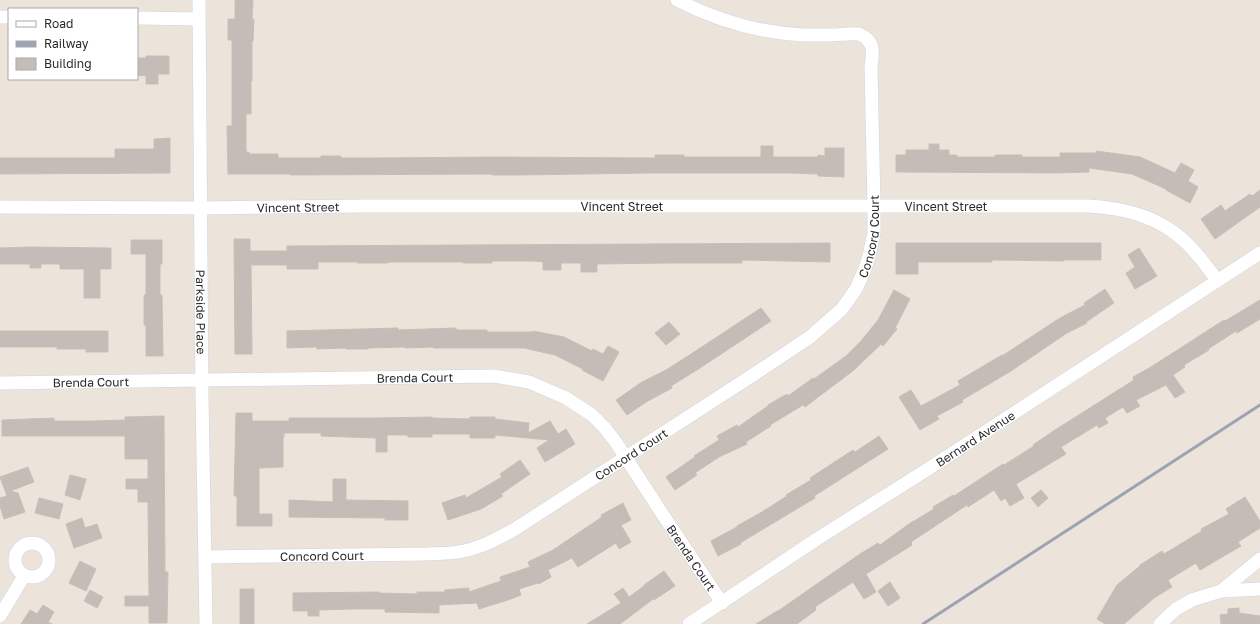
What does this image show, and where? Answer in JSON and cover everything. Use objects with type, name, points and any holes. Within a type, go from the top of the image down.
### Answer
[{"type":"street","name":"Parkside Place","points":[[199,0],[202,208],[202,380],[206,624]]},
{"type":"street","name":"Concord Court","points":[[205,557],[427,554],[457,552],[476,548],[495,540],[522,524],[756,373],[804,341],[842,309],[856,289],[866,269],[874,233],[870,68],[873,55],[872,45],[867,38],[858,34],[798,34],[758,29],[726,21],[677,0]]},
{"type":"street","points":[[138,18],[199,19]]},
{"type":"street","name":"Vincent Street","points":[[0,207],[1107,207],[1143,215],[1160,223],[1175,233],[1218,280]]},
{"type":"street","name":"Bernard Avenue","points":[[690,624],[817,539],[1260,252]]},
{"type":"street","name":"Brenda Court","points":[[0,383],[494,376],[538,385],[578,405],[592,415],[604,427],[615,441],[722,603]]},
{"type":"street","points":[[1221,591],[1260,559]]},
{"type":"street","points":[[0,616],[24,576]]},
{"type":"street","points":[[1160,624],[1176,609],[1192,600],[1221,591],[1260,589]]},
{"type":"building","points":[[235,0],[253,0],[252,19],[254,19],[252,41],[251,114],[246,114],[246,152],[249,152],[249,154],[278,154],[278,158],[321,158],[321,156],[341,156],[341,158],[655,158],[655,155],[684,155],[684,157],[761,157],[761,146],[773,146],[773,157],[818,157],[818,155],[825,156],[825,148],[844,148],[844,177],[790,173],[520,175],[228,174],[227,126],[232,126],[232,40],[228,40],[228,19],[235,19]]},
{"type":"building","points":[[146,56],[169,56],[169,74],[158,74],[158,84],[146,84],[146,76],[138,75],[138,58],[146,58]]},
{"type":"building","points":[[170,138],[170,173],[0,174],[0,158],[115,158],[115,149],[154,149],[154,139]]},
{"type":"building","points":[[929,144],[939,144],[939,150],[949,150],[949,155],[957,155],[957,157],[1022,155],[1022,157],[1060,157],[1060,153],[1096,153],[1096,151],[1140,157],[1175,173],[1181,163],[1194,170],[1188,181],[1198,187],[1190,203],[1166,189],[1132,174],[1089,168],[1089,172],[1055,173],[896,172],[896,155],[906,155],[906,150],[929,150]]},
{"type":"building","points":[[1260,190],[1260,207],[1215,239],[1201,219],[1221,205],[1225,211],[1250,194],[1252,196]]},
{"type":"building","points":[[234,239],[250,239],[250,251],[287,251],[287,246],[830,243],[830,262],[742,260],[742,263],[597,264],[597,272],[581,272],[581,263],[561,263],[561,270],[543,270],[543,262],[534,261],[492,261],[492,263],[318,262],[318,269],[287,269],[287,265],[251,265],[252,354],[235,354]]},
{"type":"building","points":[[131,240],[162,240],[160,295],[162,295],[163,356],[146,356],[144,295],[146,295],[146,254],[131,254]]},
{"type":"building","points":[[896,243],[1101,243],[1101,260],[918,262],[918,274],[896,274]]},
{"type":"building","points":[[0,248],[111,248],[111,269],[100,269],[100,298],[84,298],[84,269],[60,269],[60,264],[41,264],[41,268],[30,268],[30,264],[0,264]]},
{"type":"building","points":[[1139,248],[1157,276],[1135,289],[1126,273],[1135,267],[1128,255]]},
{"type":"building","points":[[1105,289],[1114,303],[1086,322],[1087,323],[1067,333],[1011,371],[962,400],[963,402],[937,416],[939,419],[920,430],[899,397],[911,390],[921,406],[960,385],[958,381],[1002,356],[1060,318],[1085,305],[1084,303]]},
{"type":"building","points":[[894,290],[910,299],[895,328],[897,329],[883,346],[881,344],[854,370],[805,407],[803,405],[770,425],[771,426],[746,442],[747,444],[719,457],[695,473],[697,475],[675,490],[666,477],[719,440],[717,436],[737,425],[738,427],[768,405],[787,394],[788,396],[846,356],[861,341],[878,320]]},
{"type":"building","points":[[1260,300],[1260,319],[1237,333],[1236,331],[1208,349],[1209,350],[1184,365],[1185,367],[1173,375],[1185,392],[1175,398],[1166,385],[1136,400],[1140,406],[1127,413],[1123,407],[1105,418],[1108,423],[1099,428],[1097,425],[1061,447],[1066,454],[1016,484],[1024,498],[1010,506],[1005,498],[1001,501],[994,490],[968,507],[967,505],[911,542],[912,545],[866,574],[876,592],[864,599],[853,582],[815,607],[816,610],[797,624],[756,624],[778,611],[860,554],[878,543],[880,545],[909,524],[934,509],[933,507],[953,495],[954,496],[1034,446],[1033,445],[1055,430],[1134,380],[1133,377],[1224,320],[1225,321]]},
{"type":"building","points":[[761,308],[771,321],[671,386],[672,388],[646,402],[627,415],[616,400],[642,382],[666,370]]},
{"type":"building","points":[[669,322],[680,334],[666,345],[655,333]]},
{"type":"building","points":[[398,328],[398,330],[456,328],[456,330],[487,330],[487,332],[533,331],[564,337],[592,351],[593,349],[603,354],[608,346],[619,352],[603,381],[555,355],[524,348],[287,348],[287,331]]},
{"type":"building","points":[[0,331],[108,331],[108,352],[86,352],[86,349],[57,349],[57,347],[0,347]]},
{"type":"building","points":[[236,413],[252,413],[252,421],[289,421],[289,418],[432,417],[470,419],[470,417],[495,417],[495,419],[529,423],[528,433],[550,421],[558,434],[566,429],[575,444],[545,462],[537,448],[549,440],[495,435],[495,438],[470,438],[470,434],[432,434],[432,437],[387,435],[387,452],[376,452],[376,438],[321,436],[321,433],[284,433],[283,467],[259,468],[259,514],[272,514],[272,526],[237,526],[237,496],[234,496]]},
{"type":"building","points":[[164,416],[165,572],[168,572],[167,623],[149,623],[149,606],[125,606],[125,596],[149,596],[148,502],[138,502],[138,489],[126,489],[126,479],[148,479],[148,459],[125,459],[125,436],[2,436],[2,420],[54,418],[54,421],[94,421],[125,420],[125,417]]},
{"type":"building","points":[[879,436],[888,449],[814,496],[815,498],[740,543],[741,544],[718,556],[711,541],[762,512],[853,450],[855,452]]},
{"type":"building","points":[[520,460],[530,474],[501,494],[503,496],[481,509],[448,520],[442,503],[465,495],[466,498],[502,477],[500,474]]},
{"type":"building","points":[[28,467],[34,482],[10,491],[18,493],[25,512],[4,519],[0,506],[0,498],[7,496],[0,477]]},
{"type":"building","points":[[70,475],[86,479],[80,500],[65,495]]},
{"type":"building","points":[[333,479],[346,479],[346,500],[408,501],[408,520],[385,520],[385,518],[289,517],[289,500],[333,502]]},
{"type":"building","points":[[1041,490],[1048,498],[1038,507],[1031,498]]},
{"type":"building","points":[[1245,497],[1260,521],[1260,528],[1238,542],[1241,546],[1200,570],[1196,563],[1168,580],[1172,587],[1154,598],[1124,624],[1105,624],[1097,619],[1117,585],[1140,565],[1162,551],[1164,554],[1202,531],[1201,529],[1229,514],[1226,509]]},
{"type":"building","points":[[39,498],[63,504],[59,519],[35,513]]},
{"type":"building","points":[[623,503],[631,520],[621,525],[631,542],[619,549],[616,543],[578,567],[572,558],[548,570],[551,577],[539,584],[538,583],[519,589],[521,595],[508,600],[479,609],[477,603],[439,605],[439,613],[385,612],[385,609],[350,609],[319,610],[319,616],[308,616],[308,611],[293,611],[293,593],[379,592],[417,594],[417,592],[445,592],[445,590],[469,588],[469,592],[501,581],[500,577],[530,567],[528,562],[553,550],[602,517],[601,515]]},
{"type":"building","points":[[82,518],[85,528],[97,524],[102,538],[74,548],[66,524]]},
{"type":"building","points":[[80,561],[96,569],[86,591],[69,583]]},
{"type":"building","points":[[664,571],[675,586],[654,600],[653,599],[620,624],[587,624],[621,603],[614,594],[623,588],[629,597]]},
{"type":"building","points":[[890,582],[900,598],[888,606],[878,591]]},
{"type":"building","points":[[240,589],[254,589],[254,624],[240,624]]},
{"type":"building","points":[[90,590],[103,597],[97,608],[84,601]]},
{"type":"building","points":[[43,605],[54,612],[48,622],[52,624],[21,624],[30,610],[37,614]]},
{"type":"building","points":[[1239,608],[1239,613],[1260,616],[1260,624],[1221,624],[1220,615],[1228,614],[1228,609]]},
{"type":"railway","points":[[923,624],[1260,405]]}]
